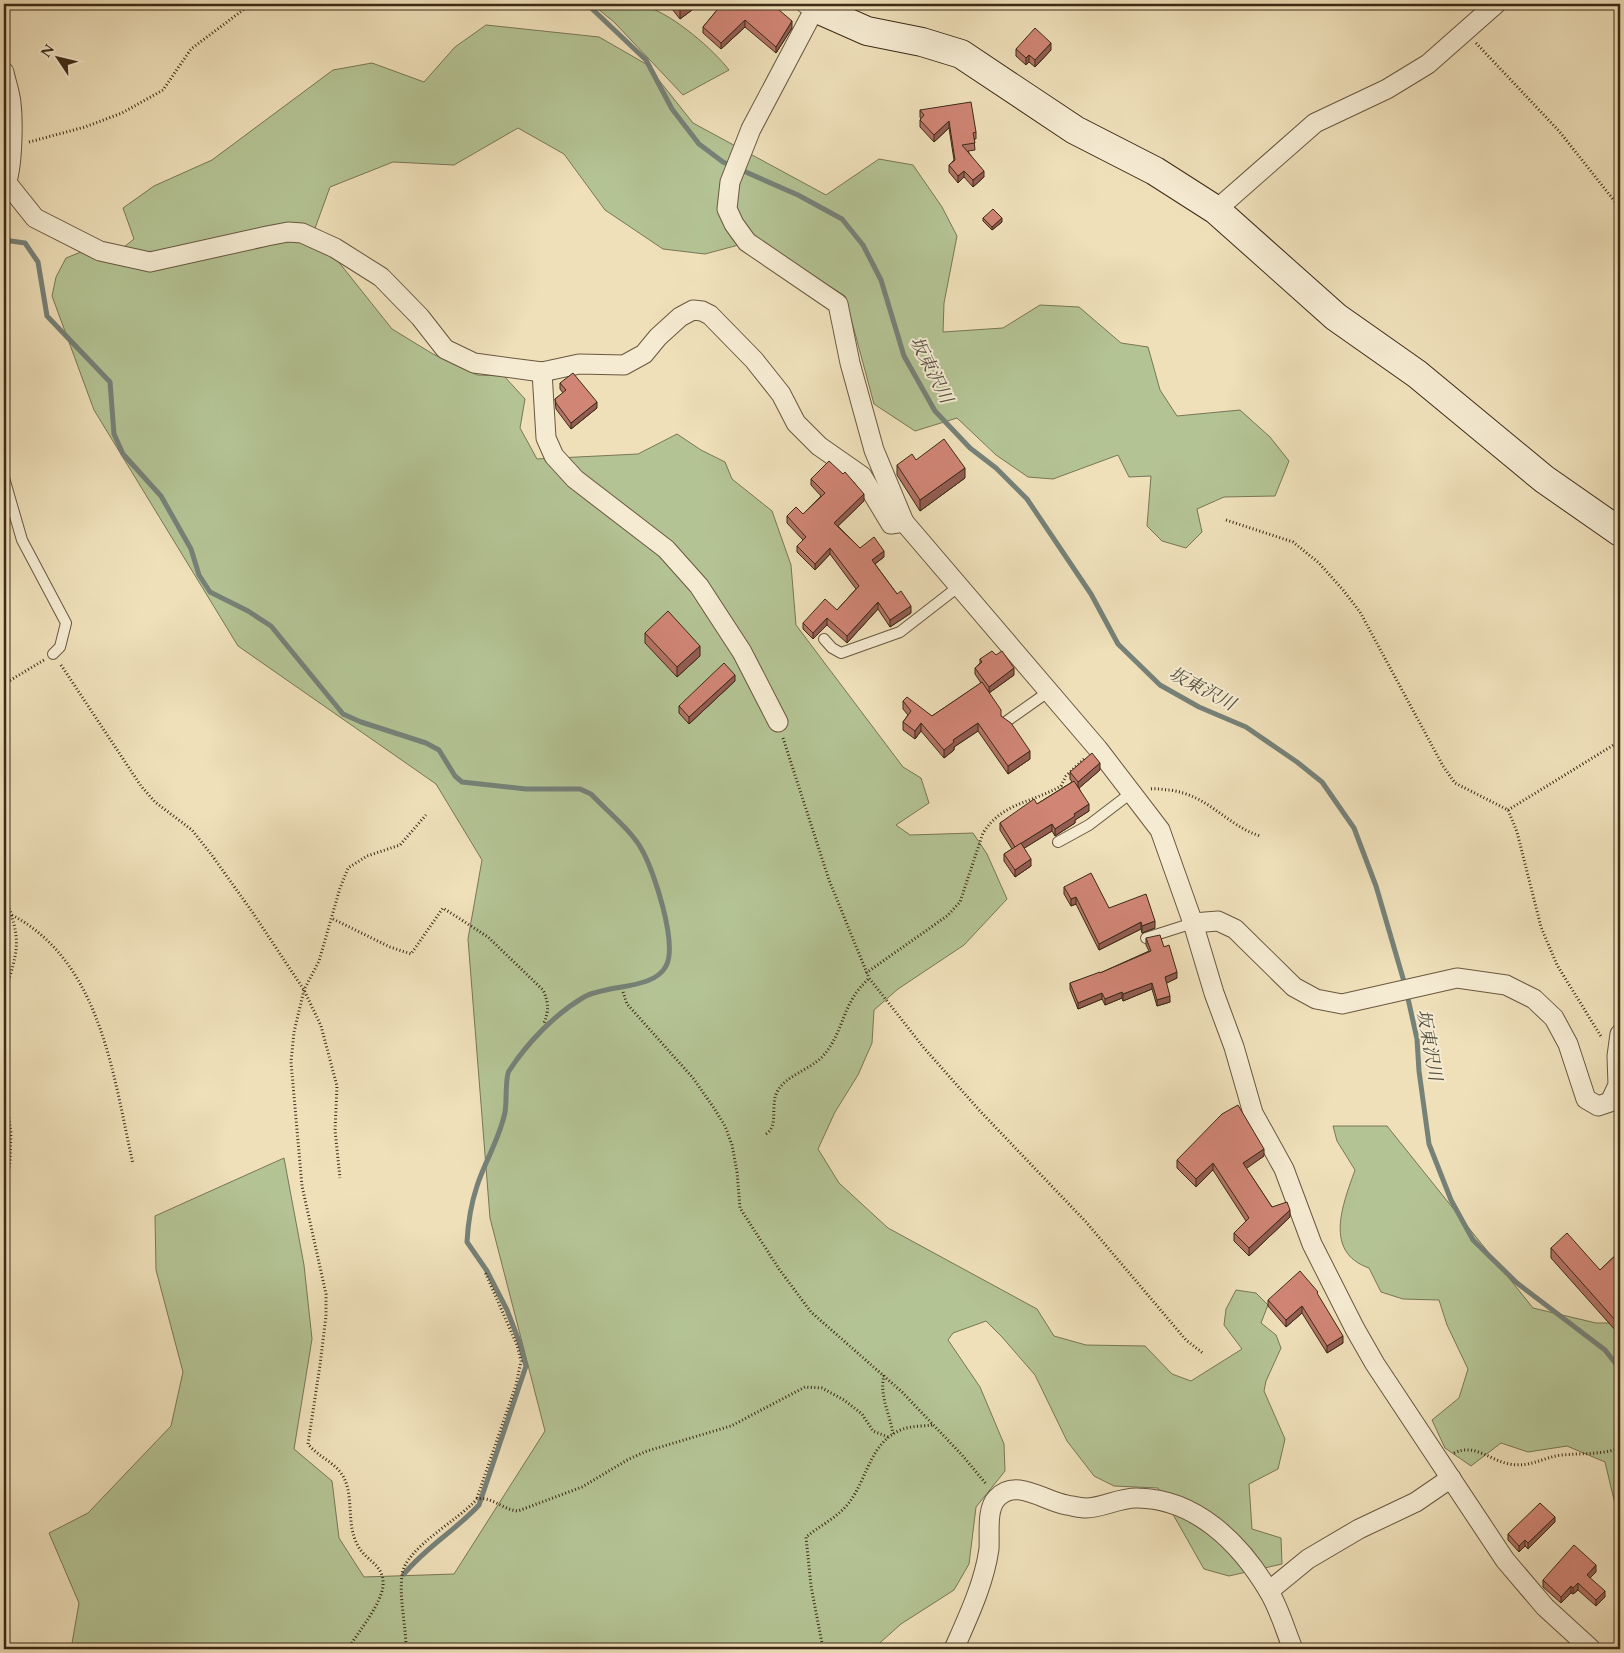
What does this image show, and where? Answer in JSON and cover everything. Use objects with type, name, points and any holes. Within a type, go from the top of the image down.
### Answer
[{"type":"street","points":[[1216,210],[1315,123],[1386,89],[1428,64],[1496,4]]},
{"type":"street","points":[[1591,1649],[1545,1606],[1505,1560],[1375,1364],[1354,1329],[1312,1244],[1284,1169],[1253,1113],[1234,1047],[1214,993],[1193,923],[1160,830],[1098,749],[904,522],[874,450],[850,363],[838,304],[747,242],[734,224],[727,209],[730,182],[751,129],[811,6],[867,31],[922,42],[961,54],[1075,130],[1155,171],[1216,210],[1336,317],[1417,374],[1544,478],[1620,532]]},
{"type":"street","points":[[4,72],[11,103],[11,140],[6,186],[35,218],[100,250],[150,262],[267,236],[288,232],[302,233],[335,248],[382,277],[420,317],[445,350],[474,363],[542,372],[579,364],[615,366],[635,361],[680,317],[693,310],[702,311],[710,315],[754,360],[782,394],[796,423],[818,446],[862,476],[891,524],[904,522]]},
{"type":"street","points":[[542,372],[546,438],[554,456],[575,479],[666,549],[699,586],[742,652],[778,722]]},
{"type":"street","points":[[1193,923],[1218,921],[1234,929],[1294,987],[1316,999],[1342,1004],[1457,978],[1506,985],[1534,999],[1554,1018],[1568,1044],[1586,1099],[1598,1106],[1610,1102],[1618,1085],[1617,1056],[1620,1034]]},
{"type":"street","points":[[1269,1591],[1308,1559],[1359,1529],[1416,1502],[1452,1478]]},
{"type":"street","points":[[954,1649],[982,1579],[988,1551],[990,1513],[996,1498],[1008,1489],[1023,1490],[1058,1504],[1087,1508],[1136,1497],[1161,1501],[1192,1511],[1209,1522],[1240,1549],[1269,1591],[1293,1649]]},
{"type":"lane","points":[[4,478],[22,540],[66,623],[62,641],[54,654]]},
{"type":"lane","points":[[824,639],[832,648],[842,653],[856,650],[900,632],[958,587]]},
{"type":"lane","points":[[1007,721],[1048,692]]},
{"type":"lane","points":[[1058,842],[1089,824],[1131,793]]},
{"type":"lane","points":[[1146,938],[1193,923]]},
{"type":"path","points":[[11,140],[27,142],[77,130],[122,113],[163,90],[191,49],[251,4]]},
{"type":"path","points":[[1467,31],[1559,131],[1620,208]]},
{"type":"path","points":[[1226,520],[1293,542],[1319,563],[1360,612],[1454,783],[1508,810],[1517,832],[1541,927],[1557,966],[1601,1036],[1617,1056]]},
{"type":"path","points":[[4,684],[54,654],[141,786],[155,802],[192,830],[253,912],[304,990],[321,1026],[337,1086],[335,1130],[340,1178]]},
{"type":"path","points":[[778,722],[829,880],[866,974],[924,1048],[980,1111],[1086,1222],[1186,1340],[1204,1354]]},
{"type":"path","points":[[1508,810],[1620,741]]},
{"type":"path","points":[[866,974],[947,916],[960,902],[983,833],[989,824],[1013,805],[1061,786],[1066,776],[1098,749]]},
{"type":"path","points":[[1131,793],[1155,788],[1183,792],[1205,801],[1248,832],[1260,836]]},
{"type":"path","points":[[348,1649],[379,1600],[384,1578],[376,1564],[358,1547],[352,1529],[344,1478],[335,1466],[314,1451],[308,1444],[326,1316],[326,1294],[302,1186],[291,1062],[294,1032],[304,990],[319,961],[333,919],[340,888],[348,868],[367,856],[400,845],[426,814]]},
{"type":"path","points":[[4,895],[12,915],[16,933],[17,955],[4,994]]},
{"type":"path","points":[[333,919],[390,947],[411,954],[444,908],[488,937],[543,990],[548,1001],[548,1014],[543,1025]]},
{"type":"path","points":[[12,915],[34,928],[61,954],[71,966],[91,1005],[99,1022],[133,1164]]},
{"type":"path","points":[[766,1134],[774,1125],[774,1098],[781,1085],[813,1065],[823,1056],[834,1041],[856,993],[869,978]]},
{"type":"path","points":[[623,992],[627,1004],[693,1078],[725,1126],[737,1172],[740,1208],[779,1269],[811,1312],[884,1375],[962,1455],[996,1498]]},
{"type":"path","points":[[4,1082],[11,1133],[4,1209]]},
{"type":"path","points":[[406,1649],[402,1580],[404,1567],[418,1548],[477,1499],[516,1385],[521,1361],[517,1345],[485,1272]]},
{"type":"path","points":[[884,1375],[882,1396],[890,1415],[893,1434]]},
{"type":"path","points":[[477,1499],[486,1498],[510,1510],[518,1511],[582,1487],[629,1459],[647,1451],[709,1434],[738,1423],[805,1387],[814,1386],[830,1392],[855,1408],[873,1431],[888,1437]]},
{"type":"path","points":[[823,1649],[811,1586],[806,1537],[847,1506],[857,1490],[874,1452],[888,1437],[904,1428],[933,1425]]},
{"type":"path","points":[[1440,1460],[1466,1449],[1477,1450],[1510,1464],[1528,1465],[1560,1455],[1604,1453],[1620,1448]]},
{"type":"green space","points":[[592,4],[636,5],[660,12],[692,34],[729,70],[683,95],[614,22]]},
{"type":"green space","points":[[486,25],[599,37],[646,64],[693,123],[826,195],[879,159],[913,165],[942,207],[957,236],[944,303],[943,332],[1003,328],[1040,305],[1079,307],[1121,343],[1148,347],[1160,390],[1177,416],[1240,410],[1270,437],[1289,461],[1275,496],[1224,497],[1197,509],[1202,532],[1186,548],[1162,541],[1147,526],[1151,476],[1129,477],[1118,455],[1053,479],[1028,477],[996,455],[957,418],[915,431],[874,404],[845,296],[757,240],[705,254],[663,249],[605,210],[564,154],[518,128],[454,165],[393,162],[330,187],[314,231],[392,329],[433,354],[477,375],[504,376],[525,399],[520,428],[537,459],[638,454],[677,434],[701,450],[725,462],[732,479],[772,511],[791,565],[796,625],[903,767],[921,778],[929,803],[896,825],[910,835],[973,833],[987,854],[1007,899],[964,945],[898,989],[874,1010],[872,1043],[858,1075],[835,1112],[818,1149],[839,1183],[888,1228],[1037,1309],[1054,1336],[1086,1345],[1145,1346],[1172,1374],[1191,1381],[1242,1349],[1224,1325],[1226,1309],[1236,1290],[1256,1293],[1268,1305],[1261,1323],[1276,1335],[1281,1348],[1266,1381],[1264,1391],[1285,1439],[1278,1469],[1249,1484],[1252,1529],[1281,1538],[1282,1564],[1229,1576],[1204,1569],[1158,1488],[1114,1486],[1094,1476],[1067,1441],[1035,1375],[986,1321],[953,1333],[948,1340],[980,1387],[1004,1444],[1005,1471],[976,1507],[969,1564],[954,1590],[901,1624],[873,1649],[71,1649],[79,1603],[49,1533],[88,1513],[171,1426],[183,1372],[156,1270],[155,1216],[284,1158],[304,1265],[312,1339],[294,1449],[332,1481],[339,1538],[364,1577],[454,1574],[545,1431],[490,1218],[468,939],[482,860],[436,784],[238,646],[94,410],[52,296],[56,277],[66,258],[86,250],[109,259],[134,239],[123,208],[154,186],[212,160],[333,70],[372,63],[424,82],[455,47]]},
{"type":"green space","points":[[1333,1126],[1387,1126],[1533,1308],[1596,1323],[1620,1323],[1620,1525],[1605,1462],[1567,1446],[1528,1452],[1501,1443],[1471,1466],[1445,1448],[1432,1420],[1459,1398],[1468,1369],[1447,1325],[1439,1300],[1403,1299],[1381,1292],[1369,1268],[1355,1261],[1346,1251],[1341,1239],[1340,1226],[1346,1197],[1355,1170],[1337,1141]]},
{"type":"building","points":[[676,4],[687,4],[680,9]]},
{"type":"building","points":[[722,4],[772,4],[792,21],[776,47],[745,20],[721,43],[703,27]]},
{"type":"building","points":[[1035,28],[1051,43],[1035,60],[1029,55],[1026,58],[1016,49]]},
{"type":"building","points":[[971,102],[976,132],[973,133],[975,143],[962,145],[984,171],[973,180],[964,171],[958,176],[949,165],[955,160],[949,121],[934,135],[920,120],[924,115],[920,110]]},
{"type":"building","points":[[993,209],[1002,218],[992,227],[983,218]]},
{"type":"building","points":[[573,373],[597,402],[571,423],[555,399],[566,390],[560,383]]},
{"type":"building","points":[[944,439],[965,468],[920,500],[897,465],[912,454],[916,460]]},
{"type":"building","points":[[829,461],[843,474],[845,472],[864,494],[834,523],[860,548],[874,537],[884,551],[872,560],[897,594],[901,591],[911,606],[890,620],[878,602],[847,636],[827,618],[813,633],[803,623],[825,599],[837,610],[859,586],[830,548],[815,564],[797,546],[806,537],[787,516],[796,507],[803,514],[825,493],[811,479]]},
{"type":"building","points":[[668,611],[700,646],[677,667],[645,633]]},
{"type":"building","points":[[992,651],[996,655],[1002,651],[1014,668],[989,687],[975,668],[982,662],[980,659]]},
{"type":"building","points":[[724,663],[735,675],[689,717],[679,706]]},
{"type":"building","points":[[982,682],[1001,710],[1001,716],[1011,723],[1030,751],[1008,766],[978,723],[953,740],[954,742],[944,750],[921,723],[915,731],[903,722],[911,711],[903,701],[907,697],[932,716]]},
{"type":"building","points":[[1092,753],[1100,763],[1078,782],[1070,772]]},
{"type":"building","points":[[1074,781],[1089,804],[1055,829],[1052,824],[1015,847],[1000,823],[1034,799],[1037,804]]},
{"type":"building","points":[[1021,843],[1031,859],[1015,870],[1004,854]]},
{"type":"building","points":[[1091,873],[1109,908],[1146,894],[1155,921],[1142,926],[1141,922],[1099,944],[1076,897],[1071,899],[1064,887]]},
{"type":"building","points":[[1160,935],[1164,947],[1169,945],[1177,972],[1165,977],[1170,996],[1157,1000],[1152,983],[1105,999],[1102,993],[1078,1003],[1070,983],[1100,973],[1151,951],[1146,938]]},
{"type":"building","points":[[1238,1105],[1264,1149],[1243,1163],[1272,1207],[1287,1202],[1290,1210],[1249,1248],[1234,1233],[1249,1218],[1213,1163],[1196,1179],[1177,1160],[1222,1114]]},
{"type":"building","points":[[1567,1233],[1600,1270],[1620,1251],[1620,1318],[1616,1321],[1551,1248]]},
{"type":"building","points":[[1300,1271],[1318,1292],[1343,1336],[1327,1346],[1302,1306],[1286,1320],[1268,1300]]},
{"type":"building","points":[[1540,1503],[1555,1517],[1528,1543],[1525,1540],[1519,1546],[1508,1534]]},
{"type":"building","points":[[1574,1545],[1596,1565],[1587,1575],[1605,1591],[1596,1600],[1578,1583],[1573,1588],[1571,1586],[1561,1597],[1543,1580]]},
{"type":"waterway","name":"坂東沢川","points":[[587,4],[646,60],[672,109],[699,144],[723,162],[798,195],[842,219],[863,245],[881,280],[904,356],[935,411],[970,448],[996,468],[1027,499],[1091,594],[1118,644],[1160,685],[1199,707],[1246,727],[1297,762],[1322,782],[1354,828],[1376,886],[1405,985]]},
{"type":"waterway","points":[[4,240],[25,243],[38,262],[47,316],[110,382],[114,434],[123,454],[161,496],[191,549],[199,575],[210,592],[248,611],[271,626],[343,714],[361,722],[426,743],[439,750],[455,776],[462,782],[526,789],[580,789],[591,794],[638,843],[653,874],[658,890],[667,925],[669,942],[669,956],[666,966],[660,974],[641,983],[594,993],[573,1004],[533,1040],[509,1071],[503,1122],[475,1193],[470,1214],[467,1242],[487,1271],[507,1310],[526,1366],[479,1505],[461,1523],[422,1555],[404,1574]]},
{"type":"waterway","name":"坂東沢川","points":[[1407,994],[1417,1039],[1419,1071],[1429,1144],[1451,1200],[1473,1240],[1517,1283],[1605,1350],[1620,1369]]}]
